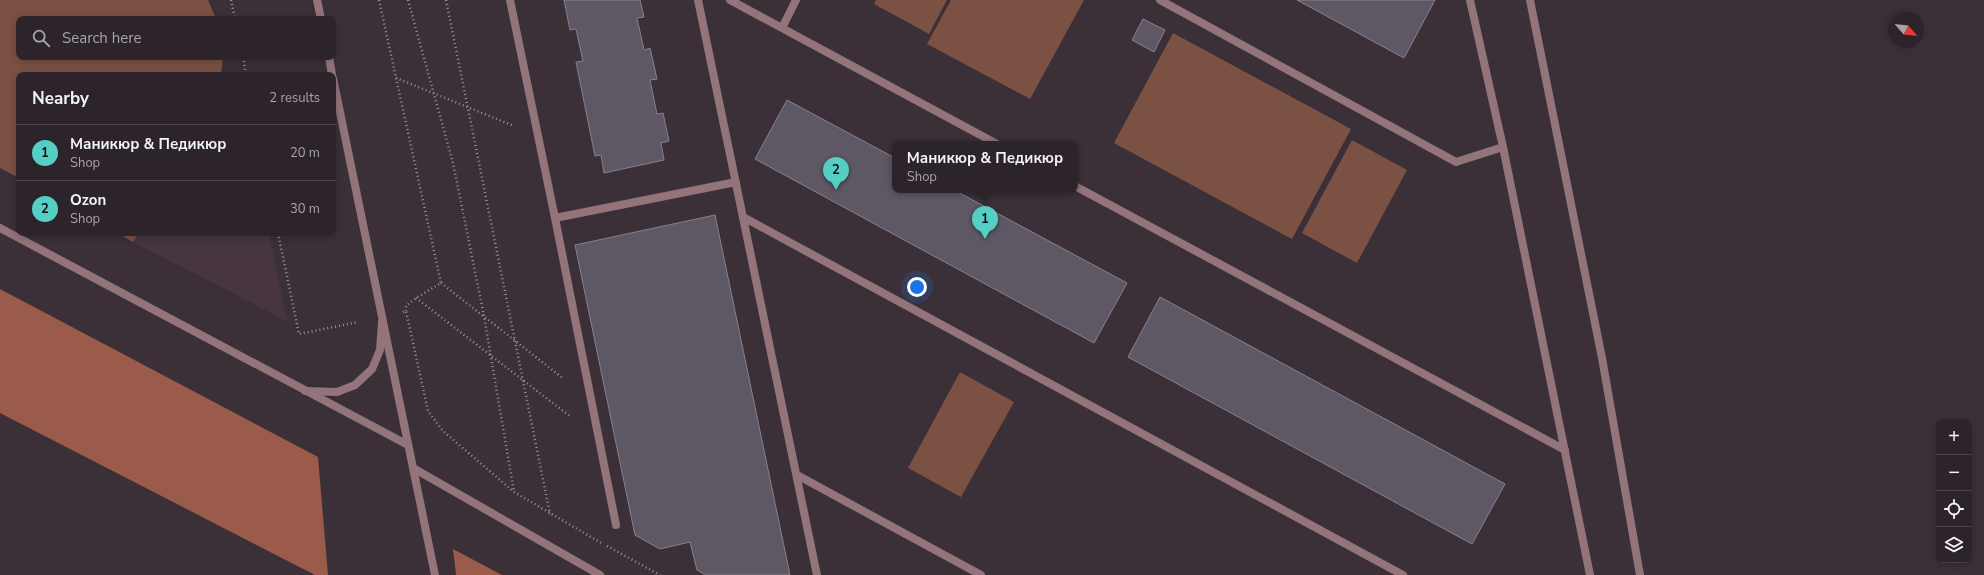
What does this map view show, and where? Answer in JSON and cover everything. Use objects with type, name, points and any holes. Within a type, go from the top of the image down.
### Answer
[{"type":"street","points":[[317,0],[320,16]]},
{"type":"street","points":[[510,0],[616,525]]},
{"type":"street","points":[[698,0],[818,575]]},
{"type":"street","points":[[730,0],[991,141]]},
{"type":"street","points":[[782,28],[796,0]]},
{"type":"street","points":[[1160,0],[1456,162],[1503,147]]},
{"type":"street","points":[[1470,0],[1503,147],[1590,575]]},
{"type":"street","points":[[1530,0],[1602,358],[1640,575]]},
{"type":"street","points":[[330,60],[332,72]]},
{"type":"street","points":[[336,91],[435,575]]},
{"type":"street","points":[[555,218],[736,182]]},
{"type":"street","points":[[1078,188],[1565,450]]},
{"type":"street","points":[[743,217],[1403,575]]},
{"type":"street","points":[[0,228],[408,445]]},
{"type":"street","points":[[305,391],[337,392],[355,385],[372,369],[380,350],[382,317]]},
{"type":"street","points":[[413,468],[600,575]]},
{"type":"street","points":[[797,475],[981,575]]},
{"type":"path","points":[[231,0],[234,16]]},
{"type":"path","points":[[379,0],[441,283],[570,383]]},
{"type":"path","points":[[408,0],[453,163],[484,316],[514,492]]},
{"type":"path","points":[[446,0],[550,514]]},
{"type":"path","points":[[244,60],[246,72]]},
{"type":"path","points":[[396,78],[520,128]]},
{"type":"path","points":[[279,236],[299,334],[358,322]]},
{"type":"path","points":[[441,283],[406,306],[428,411],[443,431],[514,492],[550,514],[660,575]]},
{"type":"path","points":[[416,298],[572,418]]},
{"type":"path","points":[[401,313],[406,311]]},
{"type":"shaded area","points":[[0,0],[208,0],[215,16],[16,16],[16,60],[223,60],[221,72],[16,72],[16,176],[0,168]]},
{"type":"shaded area","points":[[876,0],[947,0],[929,34],[874,4]]},
{"type":"shaded area","points":[[951,0],[1084,0],[1030,99],[927,44]]},
{"type":"shaded area","points":[[1173,33],[1351,129],[1292,239],[1114,143]]},
{"type":"shaded area","points":[[1352,140],[1407,170],[1357,263],[1302,233]]},
{"type":"shaded area","points":[[122,236],[270,236],[287,321]]},
{"type":"shaded area","points":[[122,236],[136,236],[133,242]]},
{"type":"shaded area","points":[[0,289],[318,457],[328,575],[315,575],[0,413]]},
{"type":"shaded area","points":[[960,372],[1014,402],[961,497],[908,468]]},
{"type":"shaded area","points":[[453,549],[502,575],[456,575]]},
{"type":"building","points":[[564,0],[640,0],[644,17],[637,18],[644,50],[650,48],[657,79],[650,80],[657,114],[663,113],[669,141],[661,143],[664,160],[604,173],[601,155],[595,156],[576,62],[583,61],[576,29],[570,30]]},
{"type":"building","points":[[1297,0],[1435,0],[1404,58]]},
{"type":"building","points":[[1143,19],[1165,30],[1154,52],[1132,40]]},
{"type":"building","points":[[787,100],[892,156],[892,193],[960,193],[1127,283],[1094,343],[755,159]]},
{"type":"building","points":[[715,215],[790,575],[706,575],[697,570],[690,542],[660,549],[635,535],[575,245]]},
{"type":"building","points":[[1160,297],[1505,484],[1472,544],[1128,357]]},
{"type":"place","name":"Ozon","points":[[836,190]]},
{"type":"place","name":"Маникюр & Педикюр","points":[[985,239]]}]
